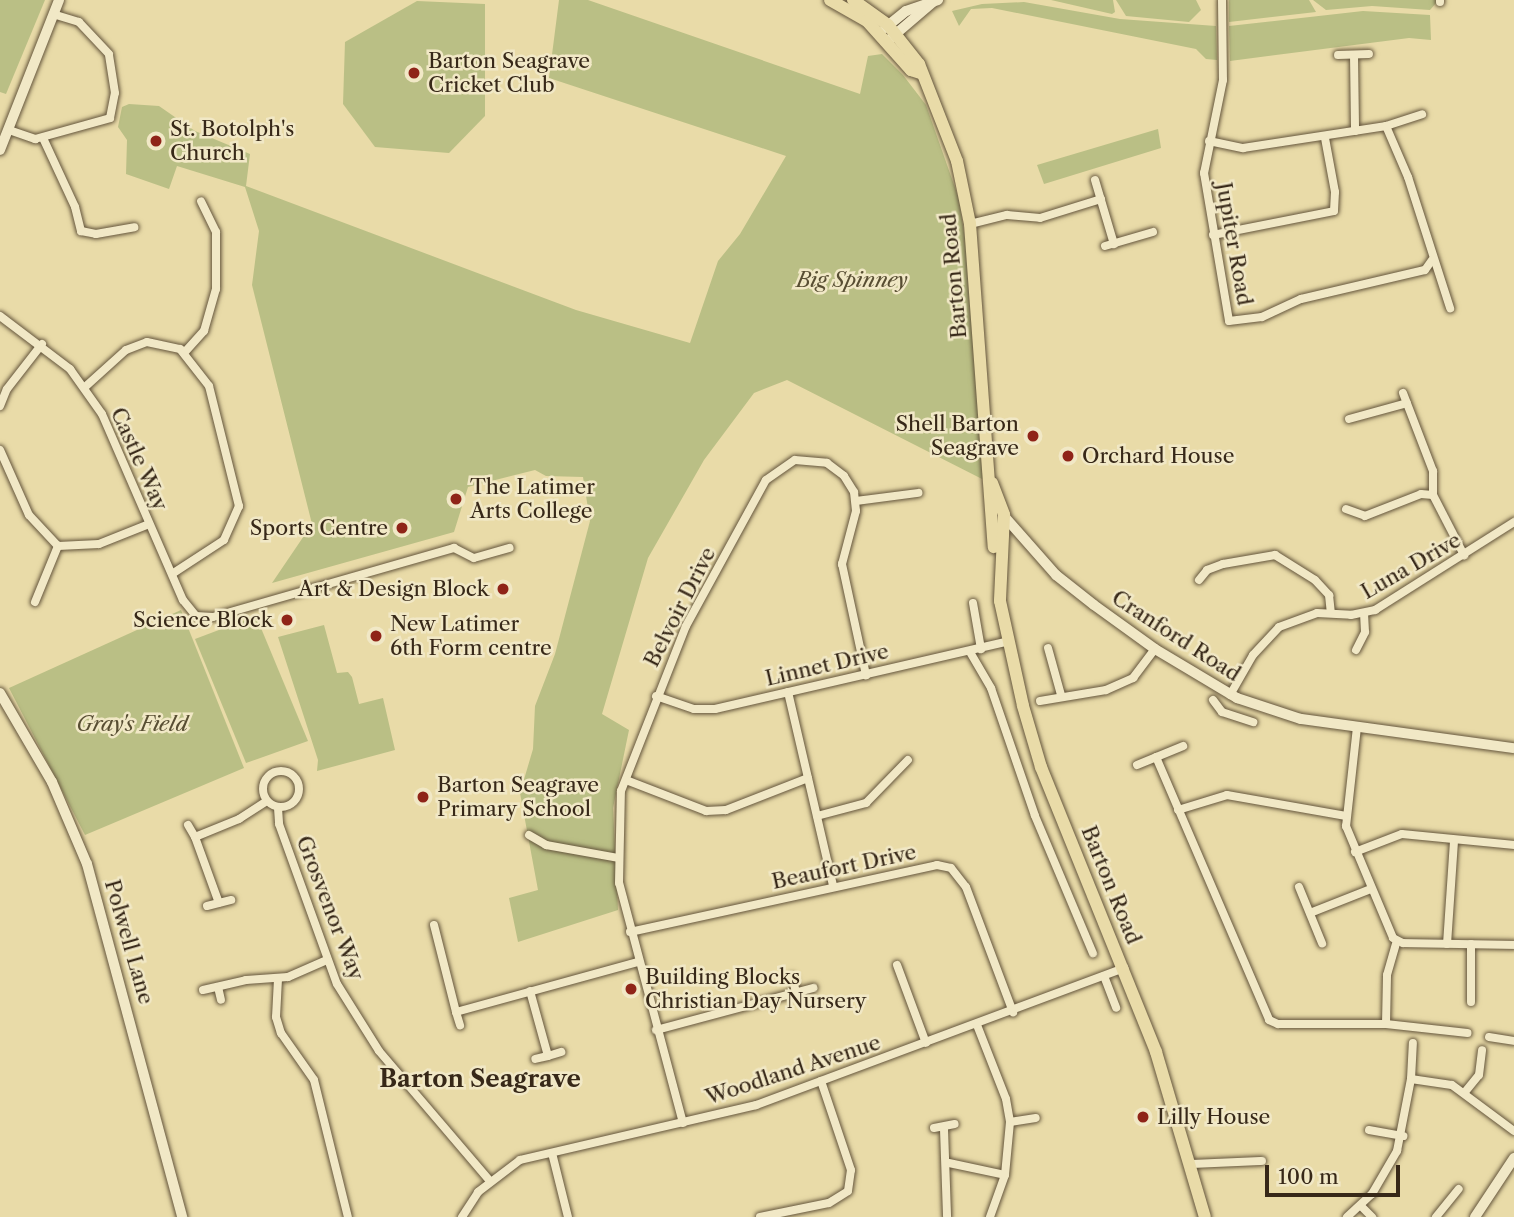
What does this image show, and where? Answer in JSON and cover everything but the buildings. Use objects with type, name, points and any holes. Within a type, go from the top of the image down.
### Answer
[{"type":"main road","name":"Barton Road","points":[[830,0],[888,33]]},
{"type":"main road","name":"Barton Road","points":[[853,0],[888,33],[911,70],[920,73],[947,130],[970,225],[992,483],[1002,525],[998,564],[1006,642],[1041,767],[1156,1052],[1205,1217]]},
{"type":"street","points":[[0,150],[56,15],[59,0]]},
{"type":"street","name":"Jupiter Road","points":[[1222,0],[1223,80],[1204,173],[1229,321],[1262,317],[1301,299],[1425,270],[1432,260]]},
{"type":"street","points":[[888,33],[935,1]]},
{"type":"street","points":[[9,130],[25,138],[43,138],[102,124],[113,109],[114,73],[105,48],[79,22],[56,15]]},
{"type":"street","points":[[1338,55],[1368,54]]},
{"type":"street","points":[[1354,55],[1355,131]]},
{"type":"street","points":[[1209,141],[1243,148],[1325,138],[1386,126],[1422,114]]},
{"type":"street","points":[[1386,126],[1408,177],[1432,260],[1450,308]]},
{"type":"street","points":[[43,138],[71,197],[81,231],[96,234],[134,228]]},
{"type":"street","points":[[1213,235],[1334,211],[1335,192],[1325,138]]},
{"type":"street","points":[[1095,180],[1110,245],[1153,232]]},
{"type":"street","points":[[970,225],[1007,215],[1040,218],[1101,199]]},
{"type":"street","points":[[184,353],[204,331],[216,289],[216,232],[201,201]]},
{"type":"street","name":"Castle Way","points":[[0,316],[42,344],[85,387],[102,414],[172,574],[188,608],[196,617],[213,617],[454,548],[474,558],[510,548]]},
{"type":"street","points":[[85,387],[111,361],[147,342],[184,353],[209,386],[239,506],[223,540],[172,574]]},
{"type":"street","points":[[0,405],[7,388],[42,344]]},
{"type":"street","points":[[1403,393],[1433,471],[1433,495],[1464,555]]},
{"type":"street","points":[[1349,419],[1407,403]]},
{"type":"street","points":[[0,450],[29,515],[58,546],[99,544],[149,524]]},
{"type":"street","name":"Belvoir Drive","points":[[683,1123],[630,932],[618,858],[626,780],[656,695],[686,626],[775,471],[795,460],[827,463],[850,483],[856,501]]},
{"type":"street","points":[[866,675],[842,564],[856,501],[918,493]]},
{"type":"street","points":[[1346,509],[1365,516],[1421,494],[1433,495]]},
{"type":"street","name":"Luna Drive","points":[[1230,716],[1234,697],[1253,655],[1279,627],[1331,613],[1364,614],[1514,523]]},
{"type":"street","name":"Cranford Road","points":[[1002,525],[1056,575],[1155,649],[1234,697],[1301,719],[1514,748]]},
{"type":"street","points":[[35,602],[58,546]]},
{"type":"street","points":[[1199,580],[1207,570],[1223,564],[1275,555],[1315,580],[1329,596],[1331,613]]},
{"type":"street","points":[[973,603],[981,649]]},
{"type":"street","points":[[1356,650],[1365,632],[1364,614]]},
{"type":"street","name":"Linnet Drive","points":[[656,695],[704,710],[1006,642]]},
{"type":"street","points":[[1048,648],[1061,695]]},
{"type":"street","points":[[1040,701],[1061,695],[1106,690],[1133,678],[1155,649]]},
{"type":"street","name":"Barton Road","points":[[970,652],[991,688],[1035,816],[1093,953]]},
{"type":"street","points":[[788,692],[832,886]]},
{"type":"street","name":"Polwell Lane","points":[[0,693],[52,782],[87,864],[181,1217]]},
{"type":"street","points":[[1213,700],[1230,716],[1252,722]]},
{"type":"street","points":[[1357,727],[1346,817],[1355,852],[1397,941],[1387,975],[1386,1024]]},
{"type":"street","points":[[1137,765],[1183,746]]},
{"type":"street","points":[[1156,757],[1269,1020],[1278,1024],[1386,1024],[1468,1033]]},
{"type":"street","points":[[817,816],[866,803],[908,760]]},
{"type":"street","points":[[278,771],[292,774],[299,795],[291,805],[278,808],[267,801],[263,790],[269,775],[278,771]]},
{"type":"street","points":[[626,780],[706,811],[726,810],[808,778]]},
{"type":"street","points":[[1178,810],[1227,795],[1346,817]]},
{"type":"street","points":[[195,837],[239,820],[267,801]]},
{"type":"street","name":"Grosvenor Way","points":[[278,808],[279,824],[327,960],[379,1051],[490,1181]]},
{"type":"street","points":[[188,825],[219,903]]},
{"type":"street","points":[[1355,852],[1402,834],[1454,842],[1514,845]]},
{"type":"street","points":[[529,835],[546,845],[618,858]]},
{"type":"street","points":[[1447,944],[1454,842]]},
{"type":"street","name":"Beaufort Drive","points":[[630,932],[937,865],[951,868],[966,887],[1013,1012]]},
{"type":"street","points":[[1299,887],[1322,943]]},
{"type":"street","points":[[1310,913],[1371,889]]},
{"type":"street","points":[[207,906],[231,900]]},
{"type":"street","points":[[434,925],[460,1025]]},
{"type":"street","points":[[437,936],[447,933]]},
{"type":"street","points":[[1397,941],[1514,945]]},
{"type":"street","points":[[1471,944],[1471,1002]]},
{"type":"street","points":[[203,990],[246,980],[278,979],[327,960]]},
{"type":"street","points":[[456,1012],[638,962]]},
{"type":"street","points":[[897,965],[926,1043]]},
{"type":"street","name":"Woodland Avenue","points":[[462,1217],[490,1181],[520,1160],[756,1105],[1013,1012],[1124,968]]},
{"type":"street","points":[[1104,976],[1116,1008]]},
{"type":"street","points":[[793,977],[796,992]]},
{"type":"street","points":[[278,979],[276,1017],[281,1033],[313,1080],[348,1217]]},
{"type":"street","points":[[218,987],[221,1000]]},
{"type":"street","points":[[656,1030],[813,988]]},
{"type":"street","points":[[530,991],[548,1056]]},
{"type":"street","points":[[977,1025],[1006,1099],[1010,1122],[1005,1175],[990,1217]]},
{"type":"street","points":[[1489,1037],[1514,1041]]},
{"type":"street","points":[[1347,1217],[1372,1194],[1403,1136],[1413,1044]]},
{"type":"street","points":[[1465,1092],[1479,1075],[1482,1051]]},
{"type":"street","points":[[535,1059],[561,1052]]},
{"type":"street","points":[[1411,1079],[1445,1082],[1465,1092],[1514,1131]]},
{"type":"street","points":[[760,1217],[829,1203],[848,1191],[851,1170],[821,1081]]},
{"type":"street","points":[[1010,1122],[1036,1118]]},
{"type":"street","points":[[934,1129],[944,1129],[955,1124]]},
{"type":"street","points":[[944,1129],[949,1163],[947,1217]]},
{"type":"street","points":[[1369,1130],[1403,1136]]},
{"type":"street","points":[[552,1153],[568,1217]]},
{"type":"street","points":[[1475,1217],[1514,1158]]},
{"type":"street","points":[[1190,1164],[1262,1161]]},
{"type":"street","points":[[949,1163],[1005,1175]]},
{"type":"street","points":[[1436,1217],[1459,1189]]},
{"type":"street","points":[[1361,1206],[1372,1217]]},
{"type":"green space","points":[[0,0],[45,0],[6,94],[0,92]]},
{"type":"green space","name":"Big Spinney","points":[[559,0],[588,0],[860,94],[868,56],[882,54],[903,75],[926,105],[959,199],[969,266],[984,480],[787,380],[754,393],[704,460],[648,558],[602,714],[629,730],[613,808],[618,910],[518,942],[509,898],[538,890],[520,793],[533,749],[535,706],[555,654],[590,521],[583,477],[546,476],[535,470],[468,487],[454,532],[272,583],[312,524],[252,285],[259,231],[245,187],[177,166],[169,189],[126,174],[127,140],[118,127],[122,107],[129,104],[159,106],[195,131],[250,154],[246,186],[576,310],[690,343],[718,261],[740,234],[786,156],[549,78]]},
{"type":"green space","points":[[1051,0],[1113,0],[1115,12],[1112,14]]},
{"type":"green space","points":[[1116,0],[1196,0],[1201,10],[1189,22],[1126,16]]},
{"type":"green space","points":[[1229,0],[1309,0],[1316,12],[1229,22]]},
{"type":"green space","points":[[1313,0],[1437,2],[1430,10],[1372,6],[1326,10]]},
{"type":"green space","name":"Barton Seagrave Cricket Club","points":[[417,1],[485,4],[485,116],[449,153],[375,147],[343,104],[345,42]]},
{"type":"green space","points":[[1024,2],[1120,19],[1216,26],[1217,60],[1206,59],[1196,49],[992,8],[971,9],[959,26],[952,11],[982,4]]},
{"type":"green space","points":[[1363,11],[1430,15],[1431,40],[1409,38],[1230,61],[1229,26]]},
{"type":"green space","points":[[1158,129],[1161,148],[1044,184],[1037,165]]},
{"type":"green space","name":"Gray's Field","points":[[181,610],[244,768],[85,835],[9,688]]},
{"type":"green space","points":[[256,616],[308,741],[246,763],[195,639]]},
{"type":"green space","points":[[324,625],[337,673],[348,672],[352,677],[359,704],[383,698],[395,750],[317,771],[318,760],[278,637]]},
{"type":"place","name":"Barton Seagrave Cricket Club","points":[[414,73]]},
{"type":"place","name":"St. Botolph's Church","points":[[156,141]]},
{"type":"place","name":"Shell Barton Seagrave","points":[[1033,436]]},
{"type":"place","name":"Orchard House","points":[[1068,456]]},
{"type":"place","name":"The Latimer Arts College","points":[[456,499]]},
{"type":"place","name":"Sports Centre","points":[[402,528]]},
{"type":"place","name":"Art & Design Block","points":[[503,589]]},
{"type":"place","name":"Science Block","points":[[287,620]]},
{"type":"place","name":"New Latimer 6th Form centre","points":[[376,636]]},
{"type":"place","name":"Barton Seagrave Primary School","points":[[423,797]]},
{"type":"place","name":"Building Blocks Christian Day Nursery","points":[[631,989]]},
{"type":"place","name":"Lilly House","points":[[1143,1117]]},
{"type":"district","name":"Barton Seagrave","points":[[480,1079]]}]
